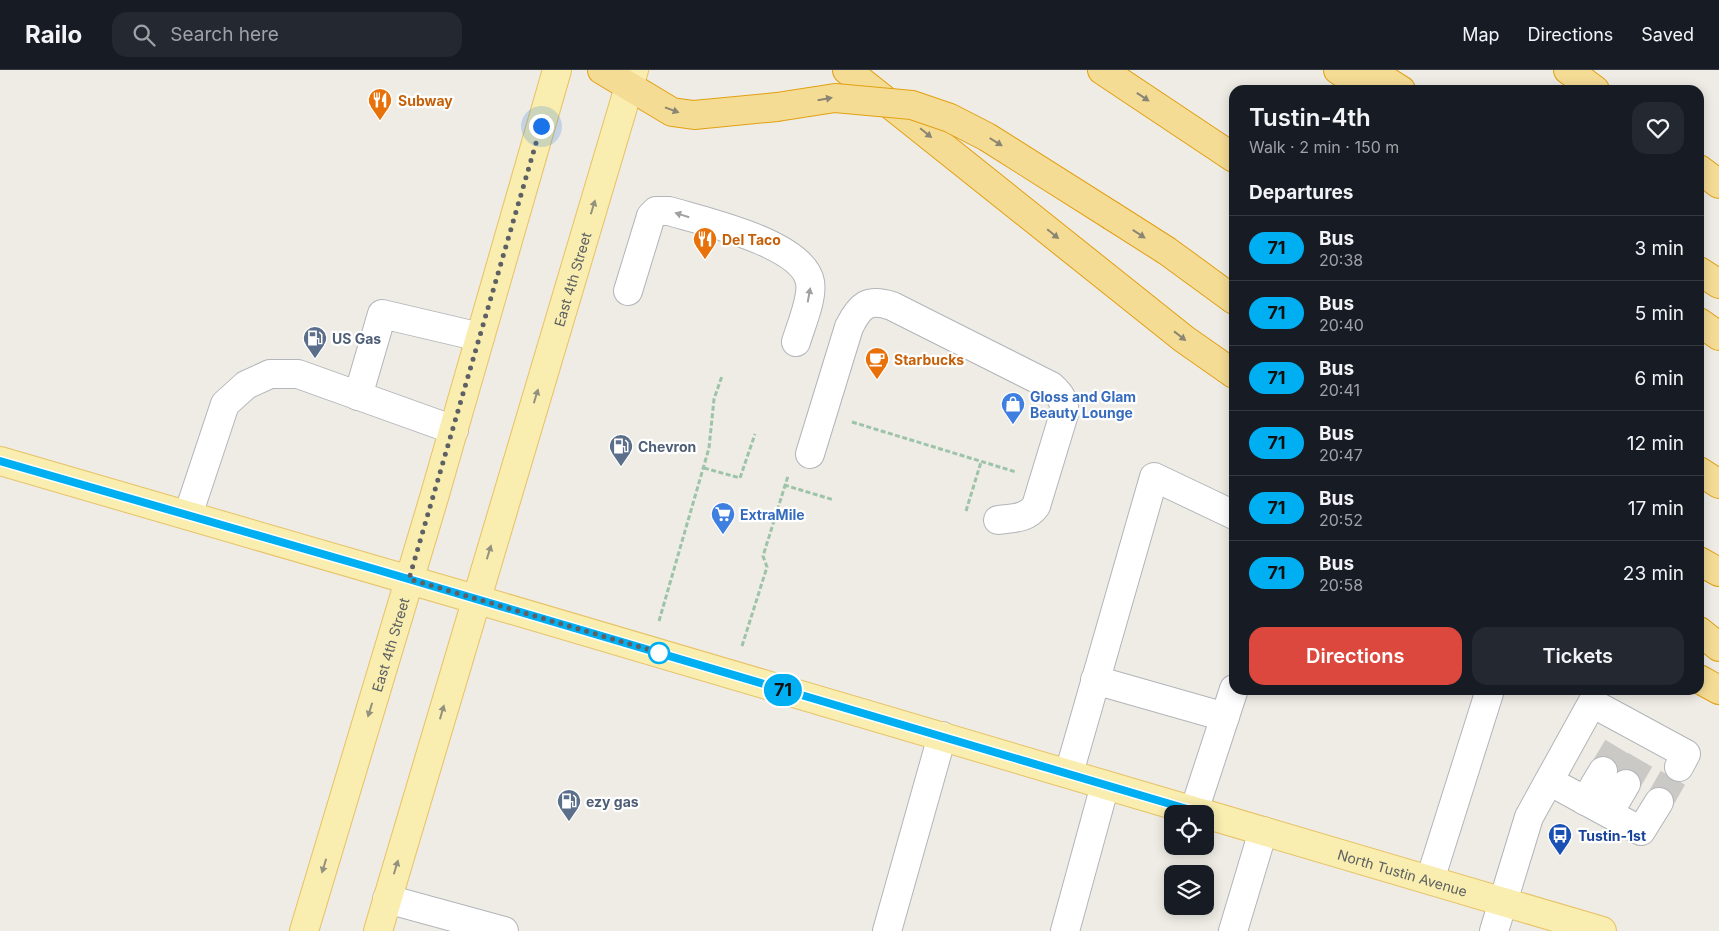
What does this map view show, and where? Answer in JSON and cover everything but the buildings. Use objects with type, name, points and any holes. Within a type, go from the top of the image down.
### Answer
[{"type":"highway","points":[[602,70],[632,78],[672,112],[694,115],[777,108],[835,98],[912,105],[950,118],[987,137],[1167,251],[1229,287]]},
{"type":"highway","points":[[847,70],[1184,339],[1229,370]]},
{"type":"highway","points":[[1102,70],[1229,155]]},
{"type":"highway","points":[[1338,70],[1360,85]]},
{"type":"highway","points":[[1369,70],[1394,85]]},
{"type":"highway","points":[[1568,70],[1588,85]]},
{"type":"highway","points":[[1704,173],[1719,184]]},
{"type":"highway","points":[[1167,251],[1229,296]]},
{"type":"highway","points":[[1704,274],[1719,284]]},
{"type":"highway","points":[[1704,326],[1719,336]]},
{"type":"highway","points":[[1704,474],[1719,484]]},
{"type":"highway","points":[[1704,564],[1719,572]]},
{"type":"highway","points":[[1704,635],[1719,647]]},
{"type":"highway","points":[[1704,682],[1719,690]]},
{"type":"main road","name":"East 4th Street","points":[[304,931],[454,430],[557,70]]},
{"type":"main road","name":"East 4th Street","points":[[378,931],[475,599],[632,78]]},
{"type":"main road","name":"North Tustin Avenue","points":[[0,461],[409,579],[1174,805]]},
{"type":"main road","name":"North Tustin Avenue","points":[[1214,817],[1602,931]]},
{"type":"lane","points":[[628,292],[651,216],[656,211],[670,211],[771,244],[803,269],[810,279],[811,290],[796,342]]},
{"type":"lane","points":[[810,454],[849,327],[856,312],[867,304],[880,302],[892,306],[1051,386],[1062,398],[1064,414],[1036,506],[1032,512],[1025,516],[998,520]]},
{"type":"lane","points":[[358,396],[382,314],[480,337]]},
{"type":"lane","points":[[188,515],[225,404],[246,385],[270,374],[298,374],[454,430]]},
{"type":"lane","points":[[1068,773],[1154,476],[1229,513]]},
{"type":"lane","points":[[1096,680],[1225,717]]},
{"type":"lane","points":[[1203,805],[1232,695]]},
{"type":"lane","points":[[1430,880],[1488,695]]},
{"type":"lane","points":[[1494,931],[1529,817],[1592,703],[1638,736],[1686,754],[1679,766]]},
{"type":"lane","points":[[887,931],[942,736]]},
{"type":"lane","points":[[1585,801],[1603,771]]},
{"type":"lane","points":[[1549,781],[1641,831],[1659,802]]},
{"type":"lane","points":[[1609,813],[1626,784]]},
{"type":"lane","points":[[1066,931],[1105,785]]},
{"type":"lane","points":[[1233,931],[1263,831]]},
{"type":"lane","points":[[387,899],[504,931]]},
{"type":"path","points":[[650,651],[704,468],[709,448],[714,399],[722,376]]},
{"type":"path","points":[[844,420],[1024,475]]},
{"type":"path","points":[[704,468],[740,478],[755,434]]},
{"type":"path","points":[[966,511],[981,462]]},
{"type":"path","points":[[733,675],[767,567],[763,556],[784,485],[791,473]]},
{"type":"path","points":[[784,485],[834,500]]},
{"type":"tunnel","points":[[1603,771],[1624,736]]},
{"type":"tunnel","points":[[1626,784],[1647,748]]},
{"type":"tunnel","points":[[1659,802],[1679,767]]},
{"type":"bus line","name":"71","points":[[0,461],[378,570],[1174,805]]},
{"type":"place","name":"Subway","points":[[380,121]]},
{"type":"place","name":"Del Taco","points":[[705,260]]},
{"type":"place","name":"US Gas","points":[[315,359]]},
{"type":"place","name":"Starbucks","points":[[877,380]]},
{"type":"place","name":"Gloss and Glam Beauty Lounge","points":[[1013,425]]},
{"type":"place","name":"Chevron","points":[[621,467]]},
{"type":"place","name":"ExtraMile","points":[[723,535]]},
{"type":"place","name":"ezy gas","points":[[569,822]]},
{"type":"place","name":"Tustin-1st","points":[[1560,856]]},
{"type":"route","points":[[541,126],[409,579],[667,655],[659,653]]}]
